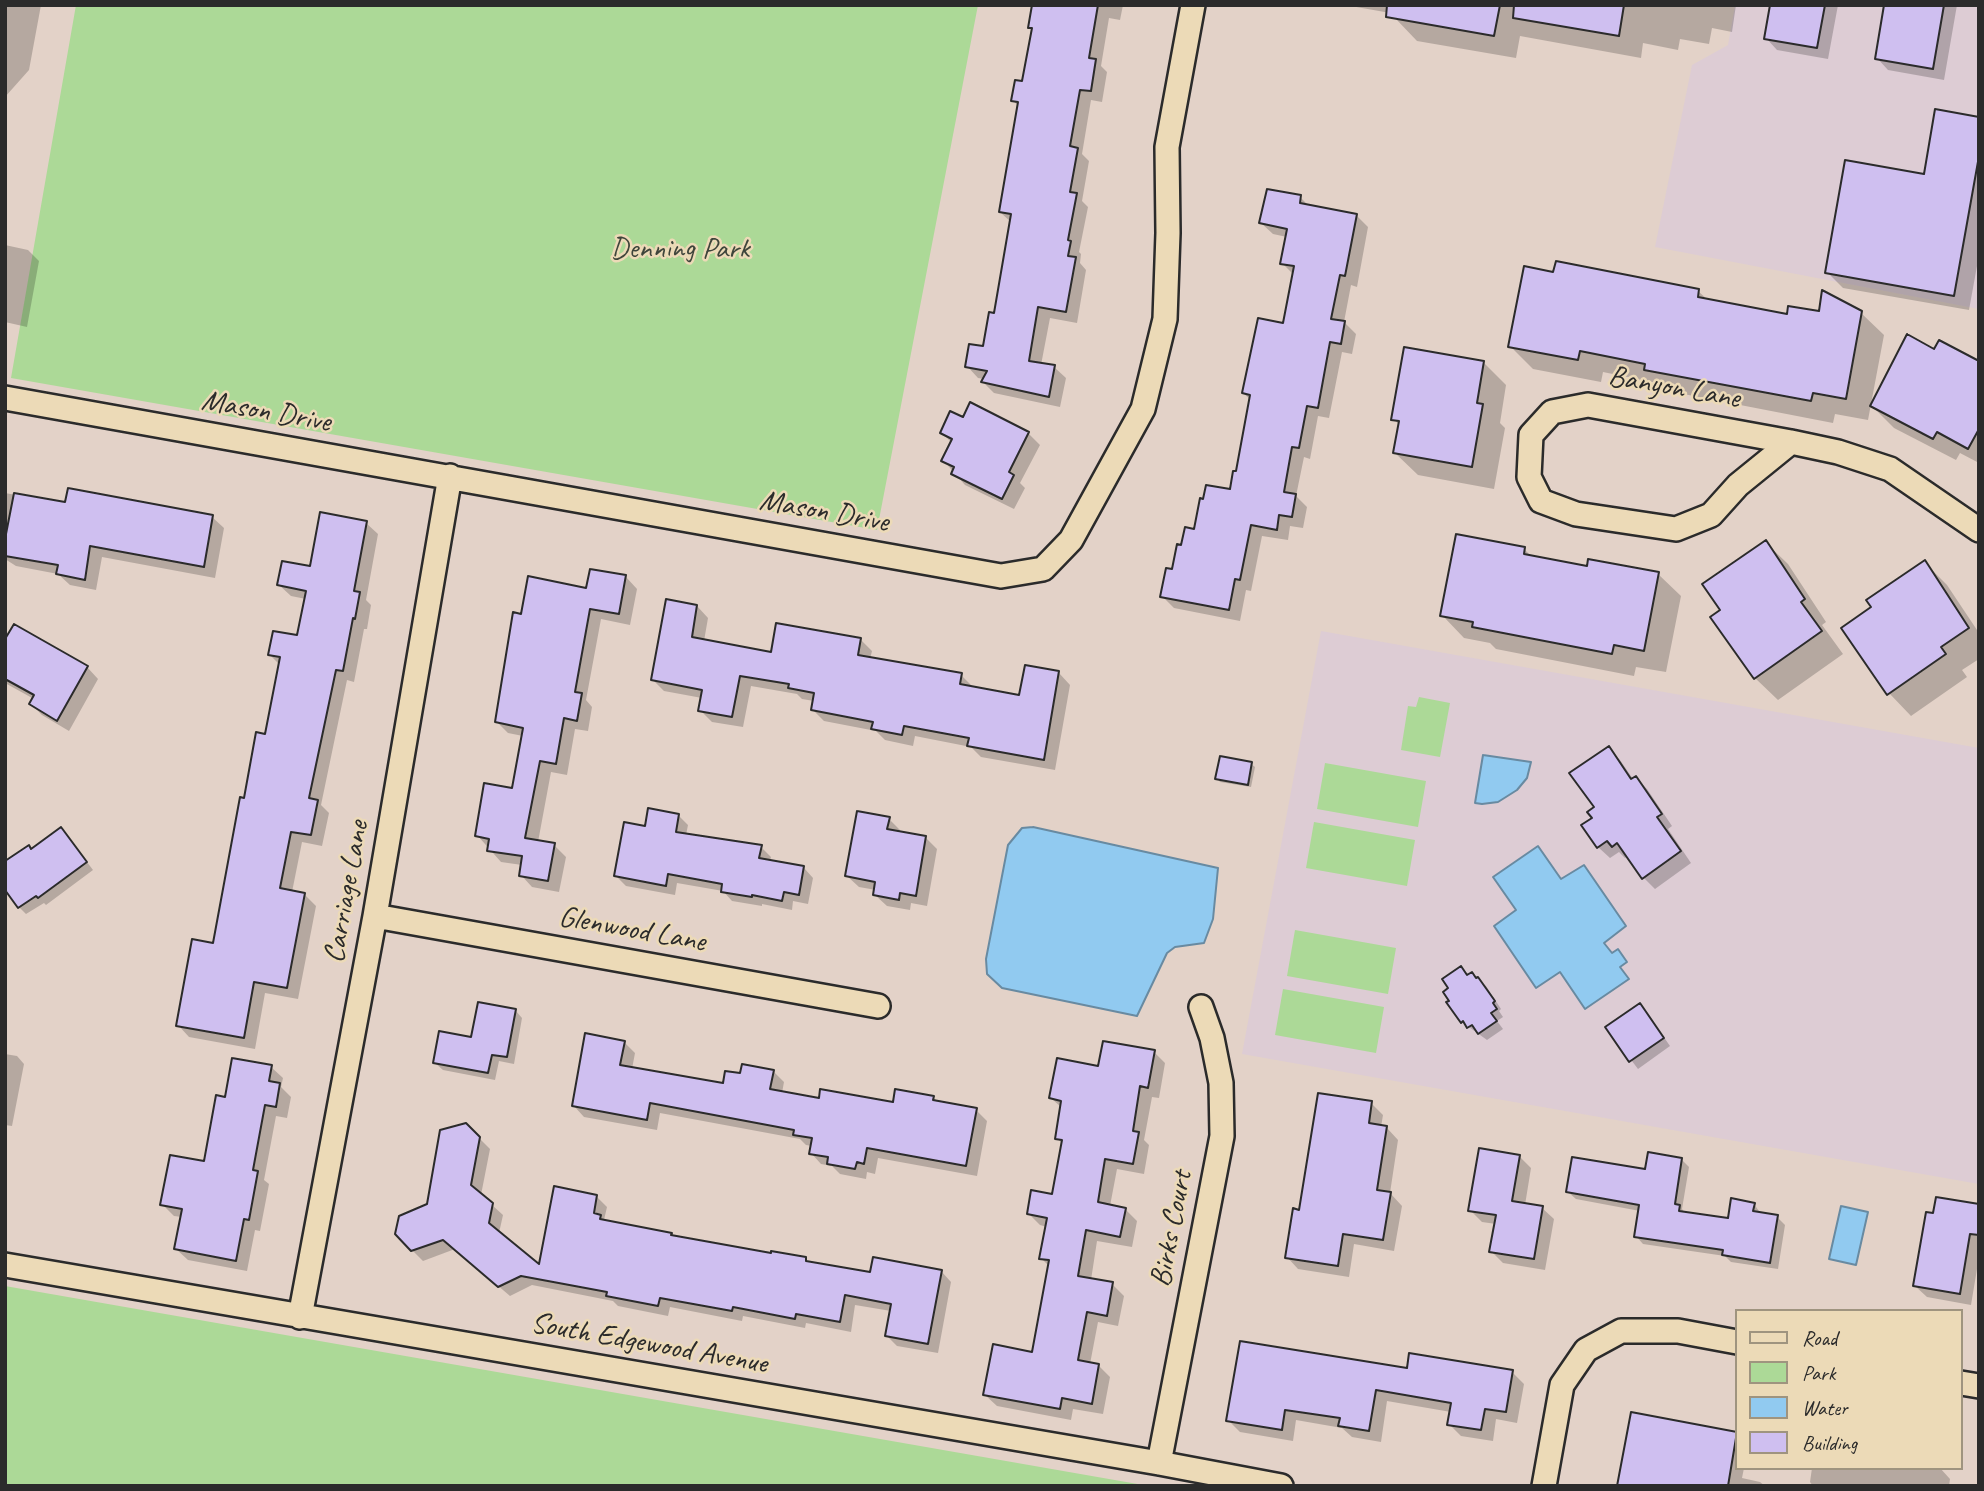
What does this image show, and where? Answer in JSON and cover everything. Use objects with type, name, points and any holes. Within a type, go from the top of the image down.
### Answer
[{"type":"street","name":"Mason Drive","points":[[5,398],[1001,576],[1043,569],[1071,540],[1143,409],[1165,319],[1167,147],[1194,5]]},
{"type":"street","name":"Banyon Lane","points":[[1791,442],[1738,485],[1711,515],[1676,529],[1576,514],[1541,501],[1529,477],[1531,435],[1552,412],[1588,405],[1791,442],[1838,452],[1890,469],[1979,530]]},
{"type":"street","name":"Carriage Lane","points":[[300,1317],[375,916],[450,476]]},
{"type":"street","name":"Glenwood Lane","points":[[375,916],[878,1006]]},
{"type":"street","name":"Birks Court","points":[[1159,1463],[1222,1136],[1221,1083],[1212,1038],[1201,1007]]},
{"type":"street","name":"South Edgewood Avenue","points":[[5,1265],[1281,1486]]},
{"type":"street","points":[[1544,1486],[1562,1385],[1586,1350],[1621,1331],[1678,1331],[1736,1342]]},
{"type":"shaded area","points":[[1735,5],[1979,5],[1979,309],[1655,247],[1692,65],[1728,45]]},
{"type":"shaded area","points":[[1321,631],[1979,748],[1979,1184],[1242,1054]]},
{"type":"green space","name":"Denning Park","points":[[76,5],[978,5],[877,530],[11,378]]},
{"type":"green space","points":[[1419,697],[1450,703],[1440,757],[1401,750],[1408,706],[1416,707]]},
{"type":"green space","points":[[1325,763],[1426,781],[1418,827],[1317,809]]},
{"type":"green space","points":[[1314,822],[1415,840],[1407,886],[1306,868]]},
{"type":"green space","points":[[1295,930],[1396,948],[1388,994],[1287,976]]},
{"type":"green space","points":[[1283,989],[1384,1007],[1376,1053],[1275,1035]]},
{"type":"green space","points":[[5,1286],[1149,1486],[5,1486]]},
{"type":"water","points":[[1483,755],[1531,762],[1527,778],[1517,790],[1498,802],[1475,803]]},
{"type":"water","points":[[1033,827],[1218,868],[1213,919],[1204,943],[1175,947],[1167,953],[1137,1016],[1002,988],[987,974],[986,959],[1008,845],[1022,828]]},
{"type":"water","points":[[1538,846],[1561,879],[1584,865],[1626,926],[1604,943],[1612,953],[1618,949],[1627,962],[1620,967],[1629,979],[1585,1009],[1560,972],[1536,988],[1494,926],[1516,910],[1493,877]]},
{"type":"water","points":[[1841,1206],[1868,1212],[1856,1265],[1829,1259]]},
{"type":"building","points":[[1032,5],[1098,5],[1089,58],[1096,59],[1091,91],[1080,90],[1070,146],[1078,148],[1070,192],[1077,193],[1068,240],[1071,241],[1068,256],[1076,257],[1066,312],[1038,307],[1029,361],[1055,365],[1049,397],[981,382],[987,371],[965,367],[969,344],[983,346],[989,312],[994,313],[1011,214],[999,212],[1018,102],[1011,101],[1015,80],[1022,81],[1032,28],[1028,28]]},
{"type":"building","points":[[1387,5],[1500,5],[1494,36],[1386,17]]},
{"type":"building","points":[[1514,5],[1624,5],[1619,36],[1513,18]]},
{"type":"building","points":[[1770,5],[1825,5],[1817,48],[1764,39]]},
{"type":"building","points":[[1884,5],[1944,5],[1933,69],[1875,59]]},
{"type":"building","points":[[1935,109],[1979,117],[1979,156],[1954,296],[1825,273],[1845,160],[1924,174]]},
{"type":"building","points":[[1267,189],[1301,195],[1300,203],[1357,214],[1345,276],[1340,275],[1331,319],[1345,321],[1341,344],[1330,342],[1318,408],[1307,406],[1299,448],[1292,447],[1284,492],[1296,494],[1292,517],[1279,515],[1277,530],[1251,525],[1240,580],[1235,579],[1229,610],[1160,597],[1166,568],[1172,569],[1177,544],[1181,545],[1185,527],[1194,529],[1200,498],[1203,499],[1206,485],[1230,489],[1233,471],[1236,471],[1250,395],[1242,393],[1258,318],[1283,323],[1294,266],[1280,264],[1287,229],[1259,223]]},
{"type":"building","points":[[1556,261],[1699,289],[1698,297],[1787,314],[1788,306],[1819,311],[1822,290],[1862,311],[1846,399],[1813,393],[1811,401],[1644,370],[1645,364],[1580,351],[1578,360],[1508,347],[1524,266],[1553,272]]},
{"type":"building","points":[[1907,334],[1934,349],[1939,340],[1979,361],[1979,429],[1968,449],[1937,432],[1933,439],[1870,406]]},
{"type":"building","points":[[1404,347],[1484,361],[1477,403],[1483,404],[1472,467],[1393,453],[1399,421],[1391,420]]},
{"type":"building","points":[[970,402],[1029,432],[1009,472],[1014,475],[1002,499],[951,474],[954,467],[941,461],[952,439],[940,433],[950,411],[963,417]]},
{"type":"building","points":[[68,488],[213,515],[204,567],[90,546],[85,580],[56,574],[58,565],[5,556],[5,539],[14,493],[65,502]]},
{"type":"building","points":[[320,512],[367,521],[354,591],[360,592],[355,619],[353,618],[343,671],[336,670],[309,798],[318,800],[311,835],[291,832],[280,888],[305,893],[287,988],[254,982],[244,1038],[176,1026],[192,939],[213,943],[240,797],[244,798],[256,732],[265,734],[280,657],[268,655],[273,631],[297,635],[306,591],[277,585],[282,561],[310,566]]},
{"type":"building","points":[[1456,534],[1525,547],[1524,554],[1587,566],[1588,559],[1659,572],[1644,651],[1614,645],[1612,654],[1472,627],[1473,622],[1440,616]]},
{"type":"building","points":[[1766,540],[1805,599],[1801,602],[1822,631],[1754,679],[1710,617],[1720,610],[1702,584]]},
{"type":"building","points":[[1925,560],[1969,628],[1941,647],[1946,654],[1887,695],[1841,628],[1871,607],[1866,600]]},
{"type":"building","points":[[590,569],[626,575],[619,614],[590,609],[575,692],[582,693],[577,721],[564,718],[556,764],[540,761],[525,838],[555,843],[548,881],[519,876],[522,856],[487,851],[489,839],[475,836],[484,783],[512,788],[523,728],[495,722],[513,612],[521,614],[528,576],[586,588]]},
{"type":"building","points":[[666,599],[697,605],[692,637],[771,652],[776,623],[861,638],[858,655],[962,673],[960,684],[1019,695],[1025,665],[1059,671],[1044,760],[967,746],[969,738],[904,726],[902,735],[871,729],[873,722],[811,710],[814,693],[788,688],[789,684],[740,676],[732,717],[698,711],[702,690],[651,680]]},
{"type":"building","points":[[14,624],[88,666],[57,721],[29,704],[34,695],[5,679],[5,639]]},
{"type":"building","points":[[1609,746],[1631,779],[1636,776],[1662,814],[1657,817],[1681,851],[1642,879],[1617,843],[1612,847],[1607,841],[1597,848],[1581,825],[1592,818],[1587,812],[1594,807],[1569,773]]},
{"type":"building","points":[[1220,756],[1252,762],[1248,785],[1215,779]]},
{"type":"building","points":[[648,808],[679,814],[676,832],[762,845],[759,858],[804,866],[799,895],[784,892],[782,901],[721,892],[722,884],[668,874],[666,886],[614,876],[624,822],[645,826]]},
{"type":"building","points":[[857,811],[890,817],[887,829],[926,836],[916,896],[900,893],[899,900],[873,895],[875,882],[845,876]]},
{"type":"building","points":[[61,827],[87,862],[38,898],[36,896],[18,908],[5,890],[5,861],[29,845],[31,849]]},
{"type":"building","points":[[1461,966],[1467,975],[1472,972],[1478,977],[1495,1001],[1493,1003],[1497,1009],[1491,1013],[1497,1021],[1478,1034],[1472,1025],[1467,1028],[1463,1021],[1461,1023],[1446,1002],[1449,1001],[1443,992],[1448,988],[1442,979]]},
{"type":"building","points":[[478,1002],[516,1009],[507,1057],[492,1055],[488,1073],[433,1063],[439,1031],[471,1037]]},
{"type":"building","points":[[1640,1003],[1664,1038],[1629,1062],[1605,1027]]},
{"type":"building","points":[[585,1033],[625,1041],[620,1065],[723,1083],[725,1071],[740,1073],[742,1064],[774,1070],[770,1089],[819,1098],[820,1089],[893,1102],[895,1089],[934,1096],[933,1100],[977,1108],[966,1166],[867,1148],[864,1164],[857,1162],[855,1169],[827,1164],[828,1157],[809,1154],[812,1138],[793,1135],[794,1130],[650,1103],[647,1120],[572,1106]]},
{"type":"building","points":[[1103,1041],[1155,1050],[1148,1088],[1140,1086],[1133,1131],[1139,1132],[1133,1164],[1105,1159],[1098,1202],[1126,1208],[1120,1237],[1086,1230],[1078,1276],[1113,1282],[1107,1316],[1087,1312],[1078,1360],[1099,1364],[1092,1404],[1062,1398],[1060,1409],[983,1395],[993,1344],[1032,1352],[1049,1260],[1039,1259],[1047,1218],[1027,1214],[1031,1190],[1052,1194],[1062,1140],[1055,1139],[1061,1101],[1049,1098],[1057,1058],[1098,1066]]},
{"type":"building","points":[[232,1058],[272,1065],[269,1081],[280,1083],[276,1107],[265,1105],[253,1170],[258,1171],[249,1220],[244,1219],[236,1261],[174,1249],[182,1209],[160,1205],[170,1155],[204,1161],[216,1095],[225,1097]]},
{"type":"building","points":[[1318,1093],[1372,1101],[1369,1123],[1387,1126],[1377,1190],[1391,1192],[1383,1240],[1343,1234],[1338,1266],[1285,1258],[1293,1208],[1299,1210]]},
{"type":"building","points":[[466,1123],[480,1137],[471,1185],[493,1203],[489,1223],[539,1264],[554,1186],[597,1195],[594,1213],[601,1215],[600,1219],[672,1233],[671,1235],[806,1257],[806,1261],[870,1272],[873,1257],[942,1270],[928,1344],[885,1336],[891,1304],[845,1295],[840,1322],[796,1314],[795,1319],[733,1307],[732,1311],[660,1298],[658,1306],[606,1296],[607,1292],[521,1276],[498,1287],[443,1240],[411,1251],[395,1234],[399,1216],[427,1204],[440,1130]]},
{"type":"building","points":[[1479,1148],[1520,1155],[1512,1201],[1543,1206],[1534,1259],[1489,1252],[1496,1215],[1468,1211]]},
{"type":"building","points":[[1648,1152],[1682,1158],[1675,1204],[1680,1205],[1679,1211],[1728,1218],[1731,1198],[1755,1203],[1753,1211],[1778,1215],[1770,1263],[1722,1255],[1723,1250],[1634,1237],[1639,1205],[1566,1192],[1572,1157],[1645,1169]]},
{"type":"building","points":[[1936,1197],[1979,1204],[1979,1235],[1970,1234],[1960,1294],[1913,1286],[1926,1212],[1933,1213]]},
{"type":"building","points":[[1240,1341],[1407,1368],[1409,1353],[1513,1370],[1506,1412],[1485,1409],[1481,1430],[1447,1425],[1451,1403],[1376,1390],[1369,1431],[1338,1426],[1340,1418],[1285,1410],[1282,1430],[1226,1421]]},
{"type":"building","points":[[1631,1412],[1736,1432],[1728,1486],[1617,1486]]}]
